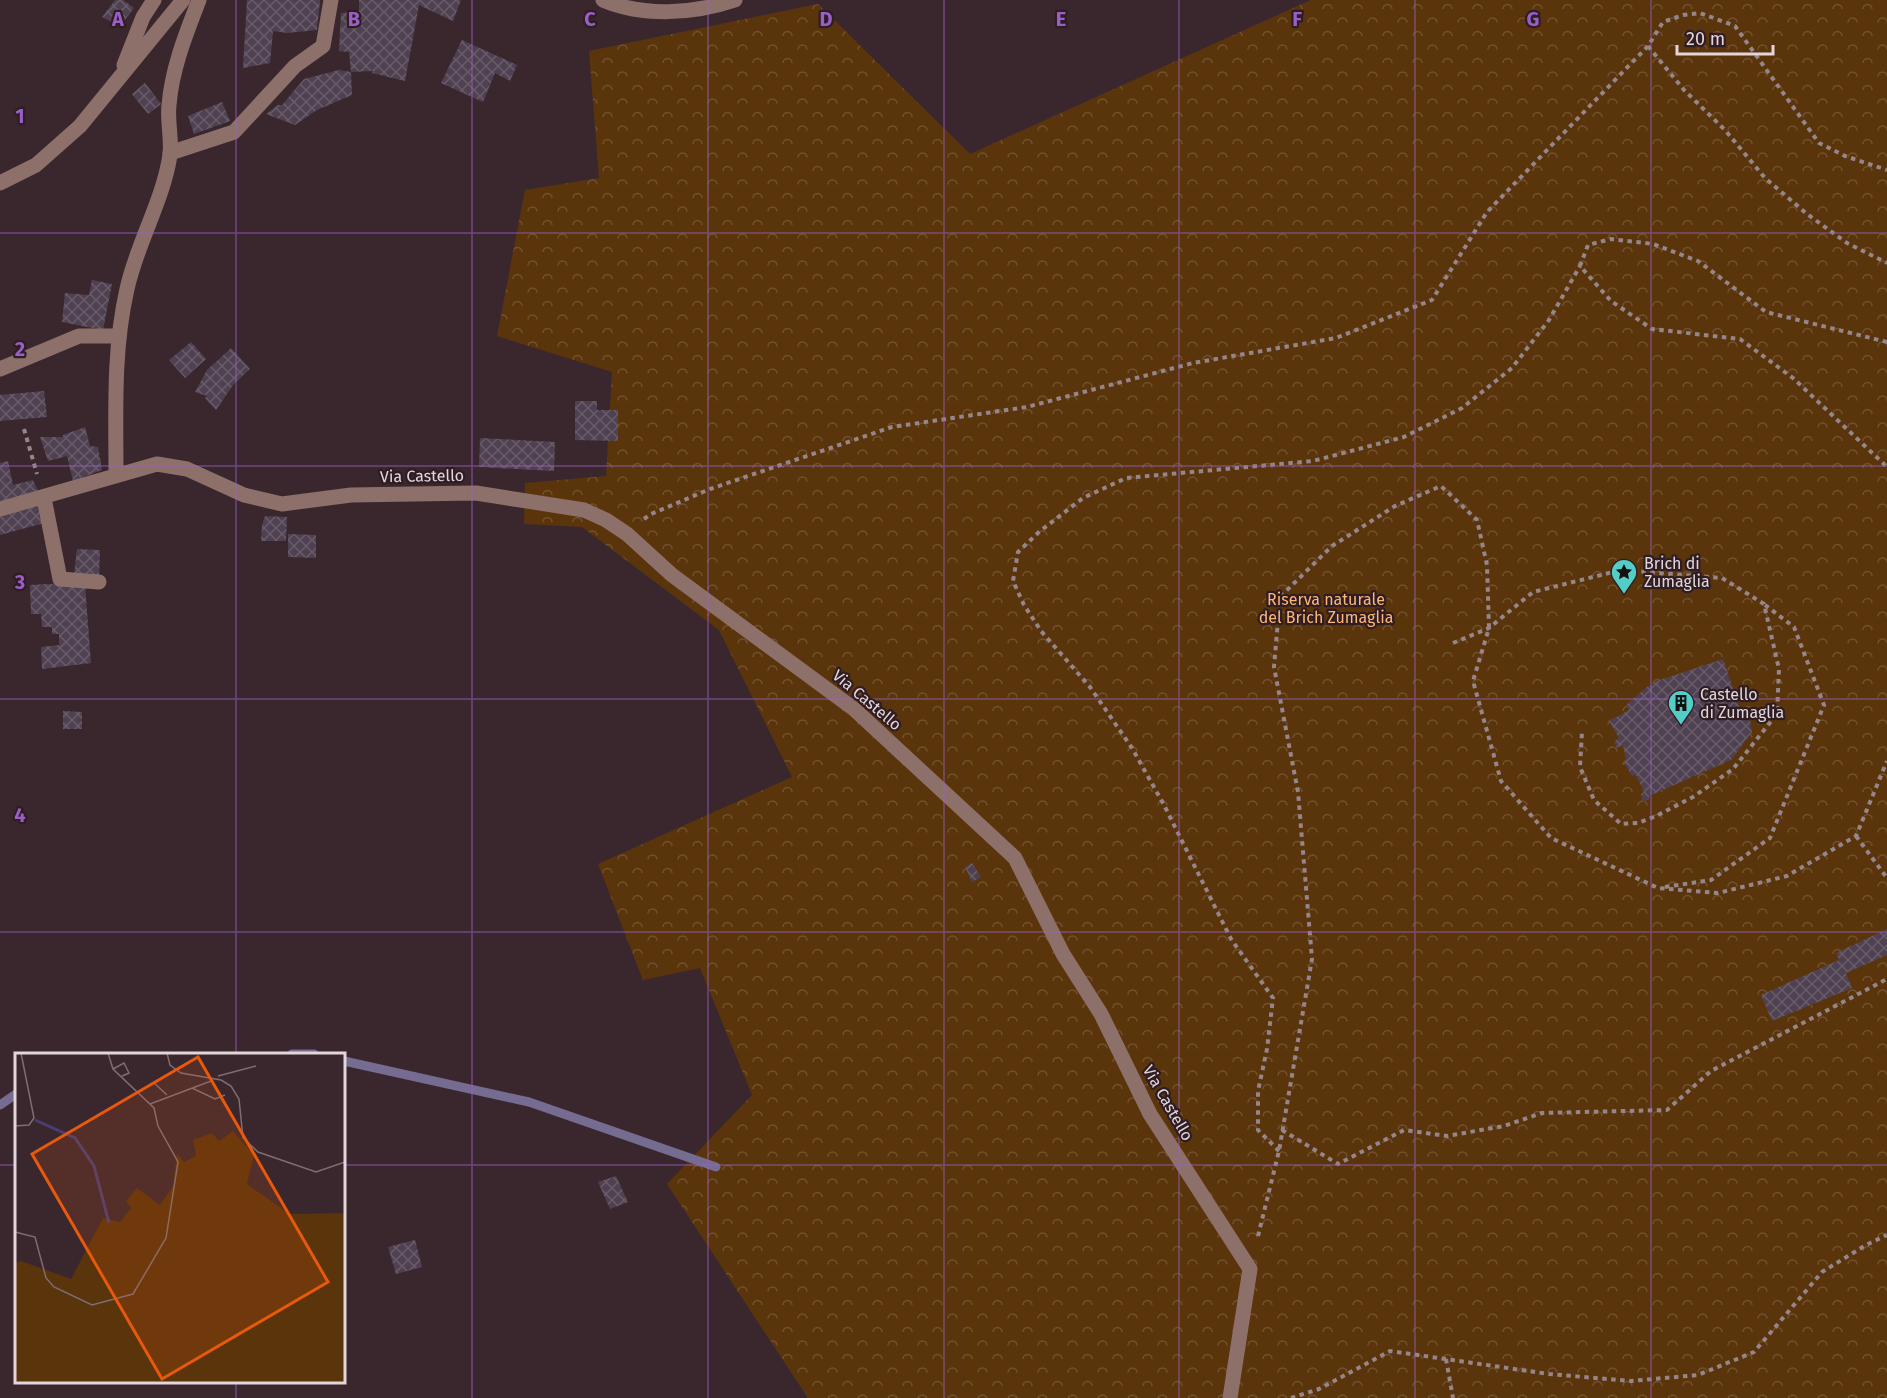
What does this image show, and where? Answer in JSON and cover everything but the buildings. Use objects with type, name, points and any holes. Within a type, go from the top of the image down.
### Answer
[{"type":"street","points":[[119,79],[143,17],[154,0]]},
{"type":"street","points":[[0,183],[36,165],[80,126],[183,0]]},
{"type":"street","points":[[116,474],[116,372],[127,287],[162,189],[170,153],[169,106],[176,63],[198,0]]},
{"type":"street","points":[[170,153],[234,132],[296,66],[323,46],[332,0]]},
{"type":"street","points":[[603,0],[615,5],[667,12],[716,7],[735,0]]},
{"type":"street","points":[[0,369],[79,336],[119,336]]},
{"type":"street","name":"Via Castello","points":[[0,509],[157,464],[187,469],[244,495],[282,504],[351,495],[476,493],[584,510],[606,520],[627,534],[672,575],[854,709],[1015,858],[1063,954],[1101,1014],[1150,1114],[1250,1269]]},
{"type":"street","points":[[44,498],[60,579],[99,582]]},
{"type":"street","points":[[1230,1398],[1250,1269]]},
{"type":"path","points":[[627,534],[651,514],[673,504],[892,427],[1027,407],[1193,363],[1336,338],[1432,300],[1487,212],[1648,46],[1663,22],[1683,15],[1700,13],[1735,26],[1819,143],[1845,156],[1887,170]]},
{"type":"path","points":[[1648,46],[1684,90],[1725,130],[1766,178],[1807,214],[1847,243],[1887,263]]},
{"type":"path","points":[[1279,1151],[1257,1130],[1258,1091],[1274,998],[1231,939],[1132,747],[1090,687],[1041,631],[1024,605],[1013,581],[1018,552],[1039,532],[1083,498],[1126,478],[1312,461],[1404,437],[1462,408],[1512,368],[1549,320],[1580,266],[1588,245],[1611,239],[1653,244],[1698,261],[1766,312],[1887,342]]},
{"type":"path","points":[[1580,266],[1611,301],[1652,328],[1740,339],[1794,378],[1887,467]]},
{"type":"path","points":[[24,429],[44,498]]},
{"type":"path","points":[[1250,1269],[1279,1151],[1312,959],[1298,792],[1274,667],[1280,597],[1332,546],[1395,506],[1441,486],[1477,520],[1487,565],[1489,628],[1473,681],[1501,781],[1551,838],[1658,888],[1718,893],[1787,876],[1856,836],[1887,760]]},
{"type":"path","points":[[1453,643],[1489,628],[1533,592],[1621,570],[1722,578],[1764,604],[1794,627],[1824,705],[1770,838],[1711,880],[1658,888]]},
{"type":"path","points":[[1582,731],[1580,767],[1594,800],[1621,824],[1638,823],[1693,797],[1733,769],[1777,714],[1779,669],[1764,604]]},
{"type":"path","points":[[1856,836],[1887,878]]},
{"type":"path","points":[[1282,1130],[1338,1164],[1404,1130],[1447,1136],[1504,1126],[1542,1113],[1667,1110],[1711,1071],[1887,979]]},
{"type":"path","points":[[1292,1398],[1319,1389],[1390,1351],[1549,1374],[1631,1381],[1698,1375],[1754,1352],[1822,1272],[1887,1235]]},
{"type":"path","points":[[1446,1359],[1453,1398]]},
{"type":"green space","name":"Riserva naturale del Brich Zumaglia","points":[[1311,0],[1887,0],[1887,1398],[808,1398],[667,1184],[752,1095],[700,968],[643,980],[598,864],[792,777],[719,630],[582,527],[524,524],[525,483],[606,476],[612,372],[497,336],[525,190],[599,178],[589,51],[818,4],[970,154]]},
{"type":"waterway","points":[[345,1061],[529,1102],[716,1167]]},
{"type":"waterway","points":[[0,1105],[15,1095]]},
{"type":"place","name":"Brich di Zumaglia","points":[[1624,595]]},
{"type":"place","name":"Castello di Zumaglia","points":[[1681,726]]}]
